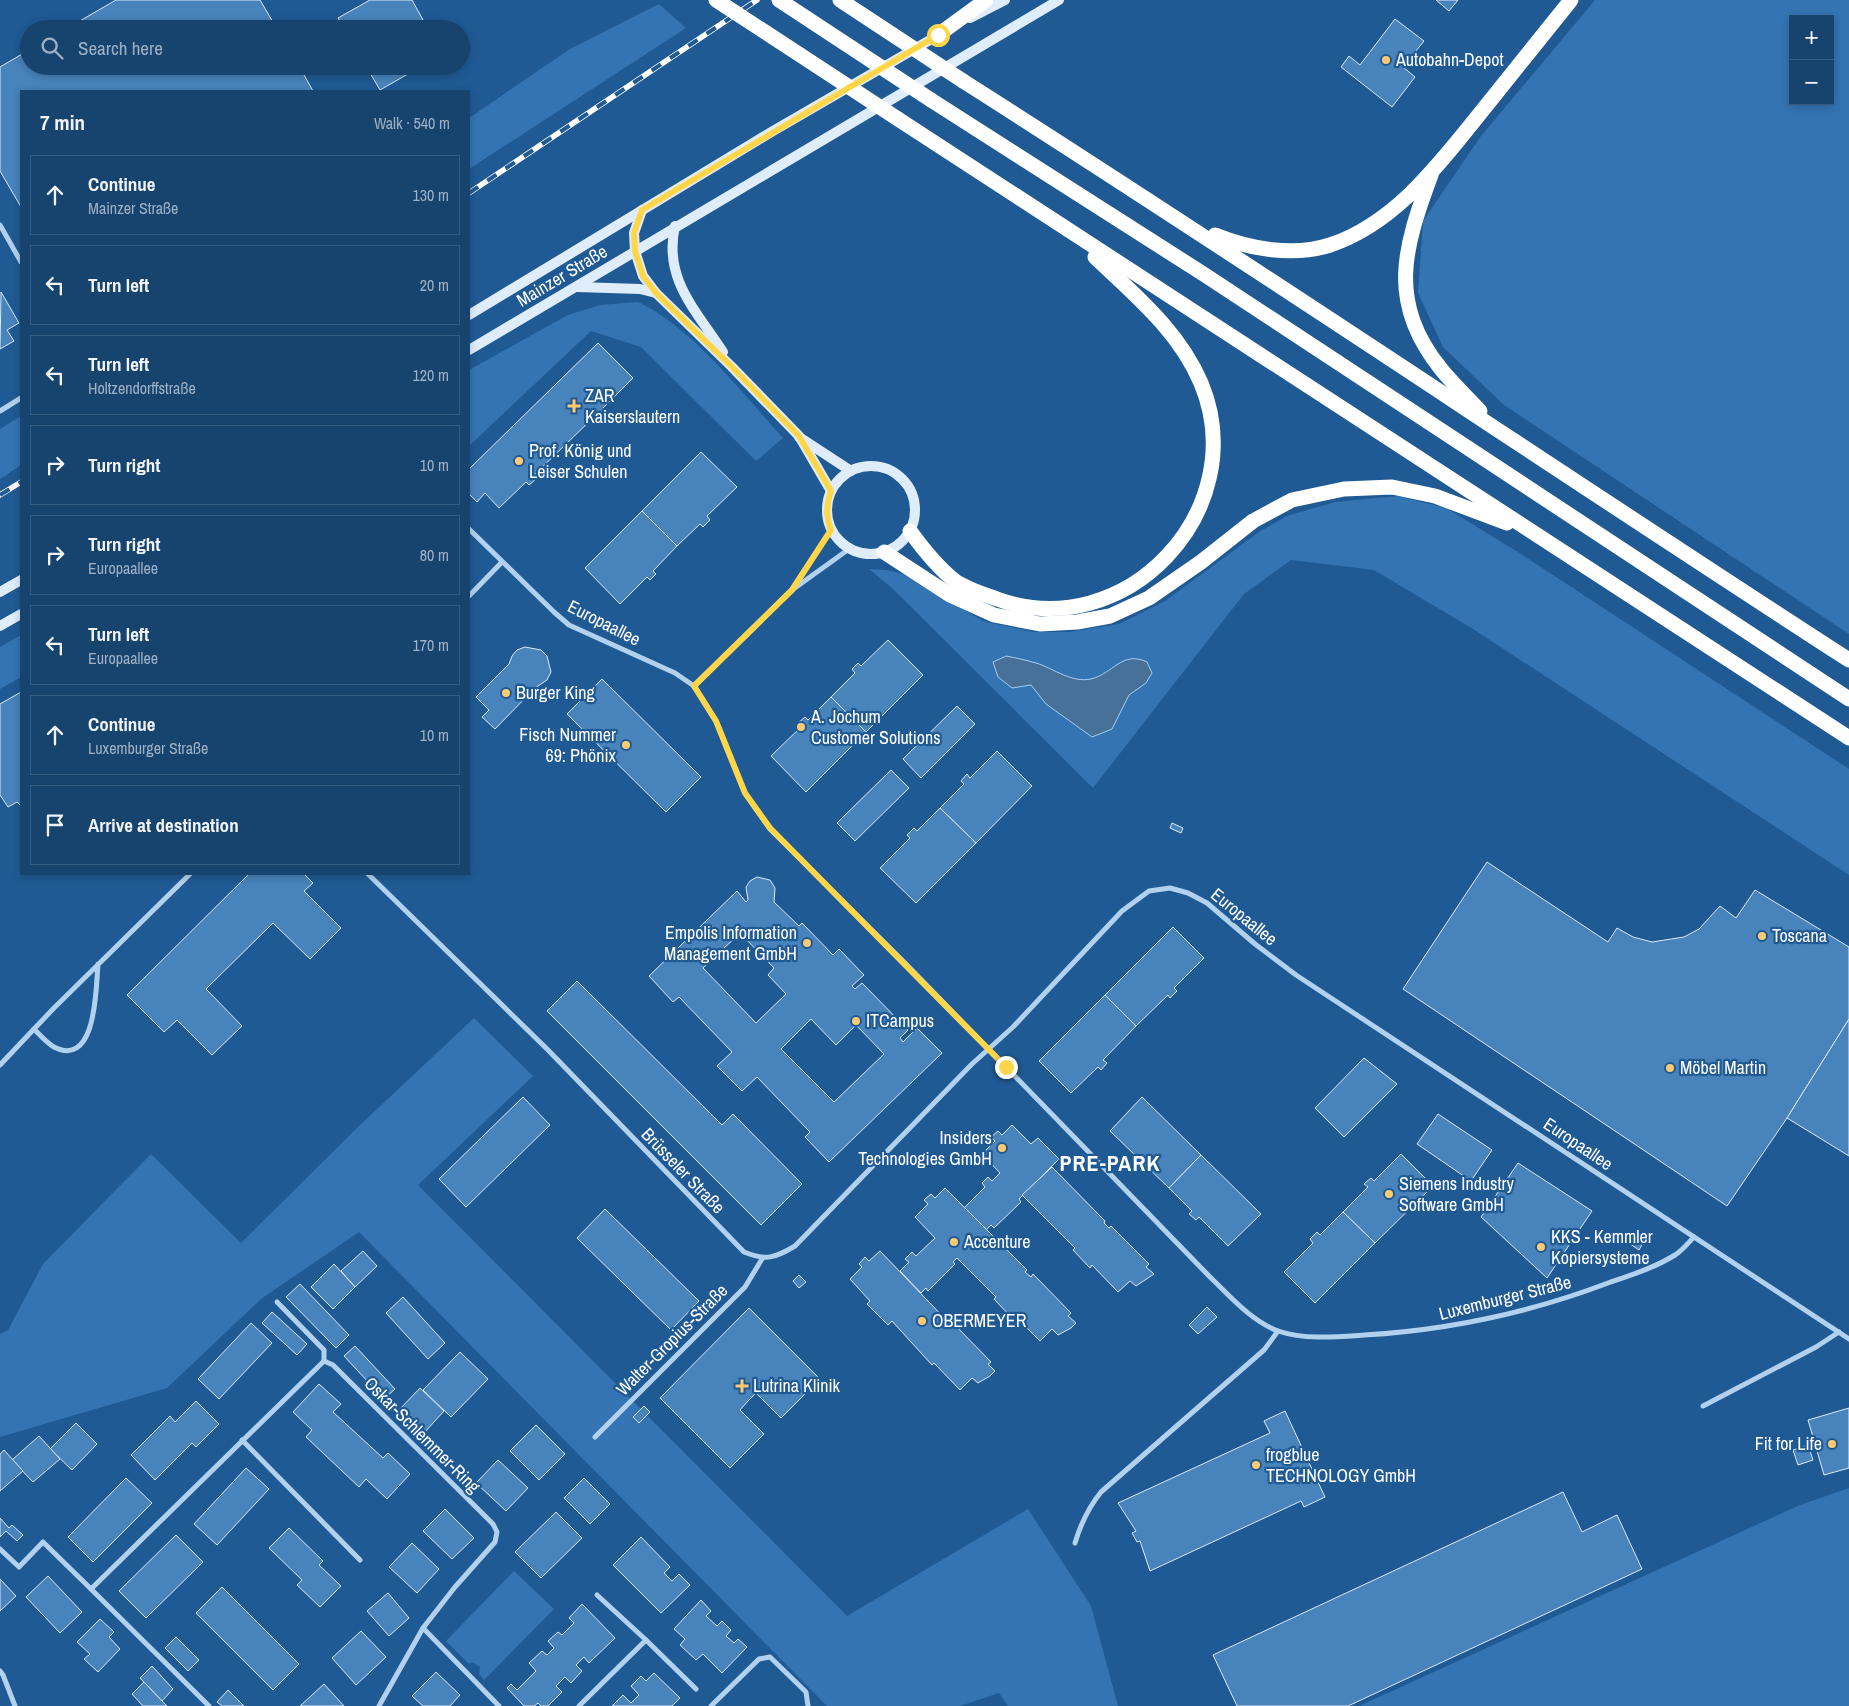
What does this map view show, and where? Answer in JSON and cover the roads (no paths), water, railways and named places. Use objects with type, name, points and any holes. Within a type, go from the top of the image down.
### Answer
[{"type":"highway","points":[[716,0],[1849,738]]},
{"type":"highway","points":[[779,0],[1213,281],[1849,699]]},
{"type":"highway","points":[[840,0],[1188,225],[1849,660]]},
{"type":"highway","points":[[938,35],[986,0]]},
{"type":"highway","points":[[1188,225],[1231,242],[1258,248],[1297,250],[1320,248],[1345,239],[1374,222],[1432,172],[1571,0]]},
{"type":"highway","points":[[1432,172],[1418,209],[1406,256],[1405,292],[1421,340],[1441,369],[1496,429]]},
{"type":"highway","points":[[910,531],[933,560],[956,582],[1010,604],[1042,609],[1062,608],[1110,597],[1148,575],[1171,554],[1197,512],[1211,468],[1213,440],[1210,412],[1201,384],[1186,354],[1166,326],[1067,230]]},
{"type":"highway","points":[[884,552],[950,596],[994,615],[1040,624],[1077,622],[1110,616],[1149,598],[1201,562],[1253,521],[1292,500],[1344,489],[1392,487],[1435,496],[1540,536]]},
{"type":"main road","name":"Mainzer Straße","points":[[470,313],[938,35],[1005,0]]},
{"type":"main road","name":"Mainzer Straße","points":[[470,349],[675,226],[1059,0]]},
{"type":"main road","points":[[642,210],[634,233],[635,251],[643,276],[656,293],[799,436],[850,471]]},
{"type":"main road","points":[[675,226],[671,251],[679,286],[731,366]]},
{"type":"main road","points":[[576,287],[640,290],[656,293]]},
{"type":"main road","points":[[799,436],[831,491]]},
{"type":"main road","points":[[864,466],[879,467],[892,472],[904,481],[911,492],[915,505],[910,531],[899,544],[884,552],[872,554],[849,549],[838,541],[831,530],[827,517],[827,504],[831,491],[839,479],[850,471],[864,466]]},
{"type":"main road","points":[[0,592],[20,581]]},
{"type":"main road","points":[[0,626],[20,615]]},
{"type":"street","points":[[0,225],[20,260]]},
{"type":"street","points":[[0,411],[20,399]]},
{"type":"street","name":"Europaallee","points":[[470,530],[569,625],[675,674],[694,686],[716,721],[745,793],[770,828],[989,1049],[1013,1027],[1136,899],[1148,891],[1170,888],[1188,893],[1208,903],[1255,944],[1296,975],[1849,1338]]},
{"type":"street","points":[[792,590],[831,530]]},
{"type":"street","points":[[694,686],[792,590],[849,549]]},
{"type":"street","points":[[470,595],[502,562]]},
{"type":"street","points":[[0,1065],[98,964],[189,875]]},
{"type":"street","name":"Brüsseler Straße","points":[[369,875],[548,1050],[744,1252],[762,1259]]},
{"type":"street","points":[[34,1029],[55,1047],[68,1050],[79,1047],[88,1036],[92,1022],[98,964]]},
{"type":"street","points":[[762,1259],[782,1254],[795,1246],[989,1049]]},
{"type":"street","name":"Luxemburger Straße","points":[[989,1049],[1210,1277],[1258,1321],[1278,1331],[1302,1336],[1353,1336],[1410,1332],[1470,1324],[1580,1294],[1657,1265],[1677,1254],[1694,1237]]},
{"type":"street","name":"Walter-Gropius-Straße","points":[[595,1436],[745,1287],[762,1259]]},
{"type":"street","name":"Oskar-Schlemmer-Ring","points":[[277,1302],[324,1350],[324,1361],[333,1365],[493,1524],[497,1532],[495,1542],[423,1628]]},
{"type":"street","points":[[1075,1543],[1081,1523],[1090,1506],[1101,1492],[1264,1350],[1278,1331]]},
{"type":"street","points":[[1702,1406],[1816,1347],[1839,1332]]},
{"type":"street","points":[[91,1589],[324,1361]]},
{"type":"street","points":[[242,1440],[360,1560]]},
{"type":"street","points":[[0,1549],[18,1567],[44,1542],[209,1706]]},
{"type":"street","points":[[597,1595],[696,1689]]},
{"type":"street","points":[[379,1706],[423,1628],[499,1706]]},
{"type":"street","points":[[579,1706],[646,1640]]},
{"type":"street","points":[[712,1706],[759,1659],[770,1657],[806,1692],[808,1706]]},
{"type":"street","points":[[0,1671],[4,1674],[15,1706]]},
{"type":"railway","points":[[470,192],[757,0]]},
{"type":"railway","points":[[0,495],[20,483]]},
{"type":"place","name":"Autobahn-Depot","points":[[1386,60]]},
{"type":"place","name":"ZAR Kaiserslautern","points":[[574,406]]},
{"type":"place","name":"Prof. König und Leiser Schulen","points":[[519,461]]},
{"type":"place","name":"Burger King","points":[[506,693]]},
{"type":"place","name":"A. Jochum Customer Solutions","points":[[801,727]]},
{"type":"place","name":"Fisch Nummer 69: Phönix","points":[[626,745]]},
{"type":"place","name":"Toscana","points":[[1762,936]]},
{"type":"place","name":"Empolis Information Management GmbH","points":[[807,943]]},
{"type":"place","name":"ITCampus","points":[[856,1021]]},
{"type":"place","name":"Möbel Martin","points":[[1670,1068]]},
{"type":"place","name":"Insiders Technologies GmbH","points":[[1002,1148]]},
{"type":"place","name":"Siemens Industry Software GmbH","points":[[1389,1194]]},
{"type":"place","name":"Accenture","points":[[954,1242]]},
{"type":"place","name":"KKS - Kemmler Kopiersysteme","points":[[1541,1247]]},
{"type":"place","name":"OBERMEYER","points":[[922,1321]]},
{"type":"place","name":"Lutrina Klinik","points":[[742,1386]]},
{"type":"place","name":"Fit for Life","points":[[1832,1444]]},
{"type":"place","name":"frogblue TECHNOLOGY GmbH","points":[[1256,1465]]},
{"type":"district","name":"PRE-PARK","points":[[1110,1163]]}]
